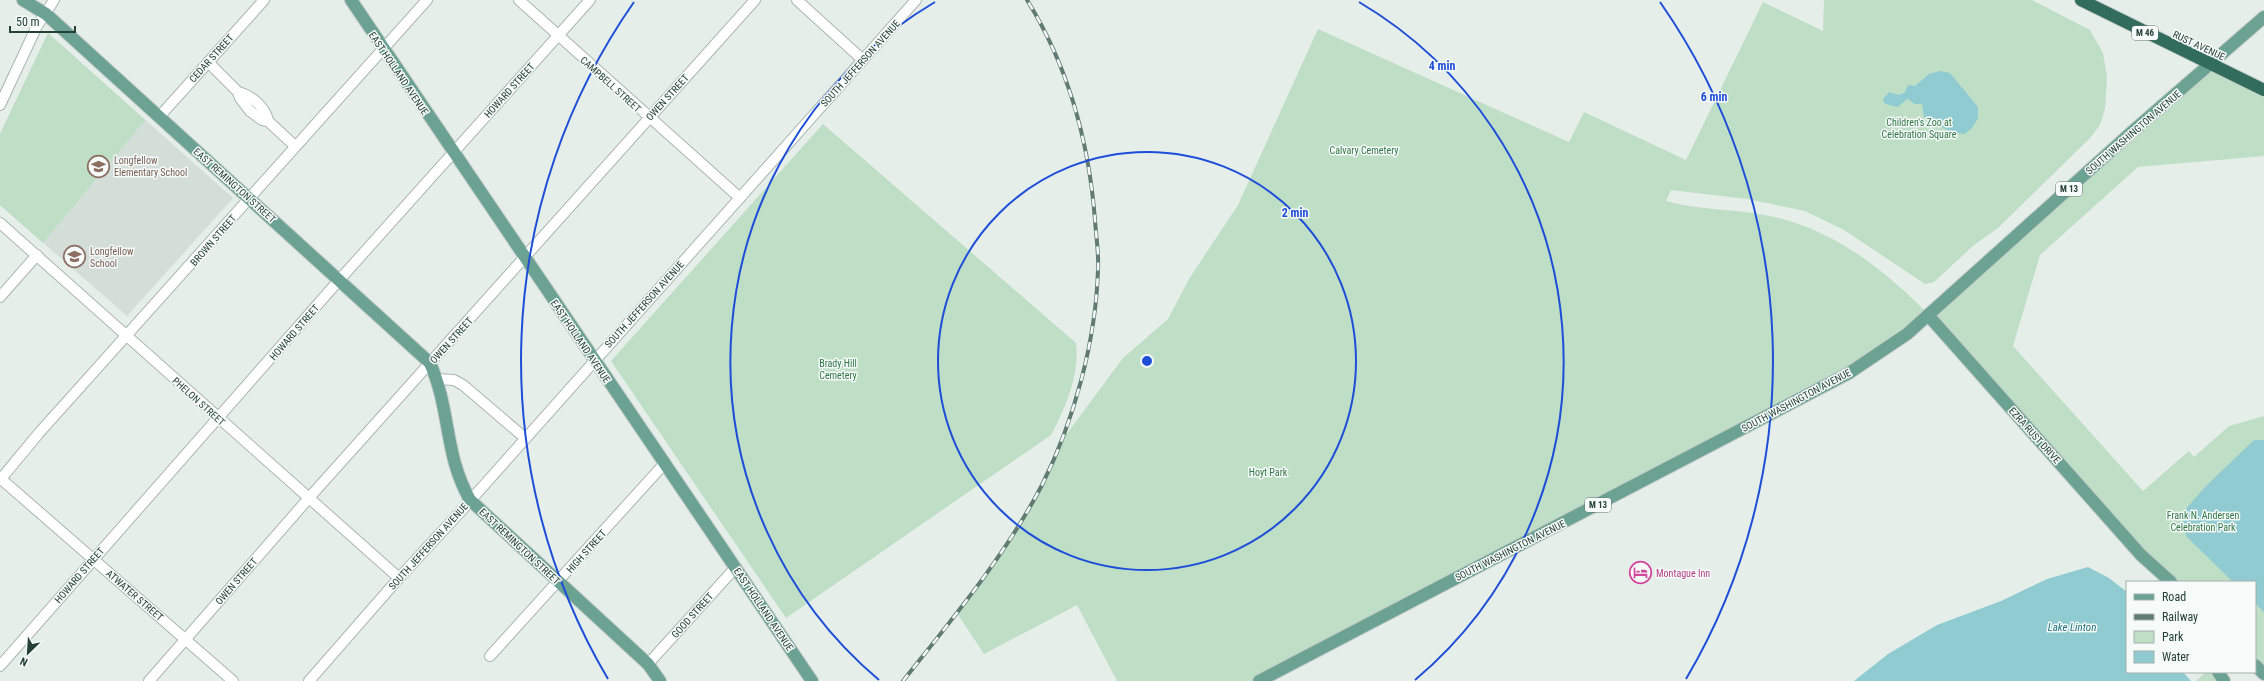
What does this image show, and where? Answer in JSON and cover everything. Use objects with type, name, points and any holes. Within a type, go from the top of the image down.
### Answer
[{"type":"highway","name":"RUST AVENUE","points":[[2081,0],[2264,90]]},
{"type":"main road","name":"EAST REMINGTON STREET","points":[[23,0],[46,14],[340,279],[430,363],[444,402],[454,468],[470,500],[648,664],[660,681]]},
{"type":"main road","name":"EAST HOLLAND AVENUE","points":[[351,0],[524,258],[736,567],[812,681]]},
{"type":"main road","name":"SOUTH WASHINGTON AVENUE","points":[[1259,681],[1849,373],[1883,352],[1907,334],[2264,17]]},
{"type":"main road","name":"EZRA RUST DRIVE","points":[[1928,315],[2141,555],[2169,581]]},
{"type":"main road","name":"EZRA RUST DRIVE","points":[[2141,555],[2157,581]]},
{"type":"main road","points":[[2256,666],[2264,674]]},
{"type":"street","points":[[0,105],[37,26],[54,0]]},
{"type":"street","name":"CEDAR STREET","points":[[159,117],[264,0]]},
{"type":"street","name":"BROWN STREET","points":[[0,479],[39,433],[427,0]]},
{"type":"street","name":"CAMPBELL STREET","points":[[519,0],[648,118],[740,198]]},
{"type":"street","name":"HOWARD STREET","points":[[0,666],[340,279],[590,0]]},
{"type":"street","name":"OWEN STREET","points":[[150,681],[308,499],[755,0]]},
{"type":"street","points":[[797,0],[863,60]]},
{"type":"street","name":"SOUTH JEFFERSON AVENUE","points":[[310,681],[399,578],[526,438],[916,0]]},
{"type":"street","points":[[208,62],[238,92],[240,98],[250,111],[262,120],[268,121],[295,146]]},
{"type":"street","name":"PHELON STREET","points":[[0,223],[308,499],[399,578]]},
{"type":"street","points":[[0,297],[37,255]]},
{"type":"street","points":[[437,379],[454,380],[463,385],[526,438]]},
{"type":"street","name":"HIGH STREET","points":[[490,656],[665,463]]},
{"type":"street","name":"ATWATER STREET","points":[[0,479],[234,681]]},
{"type":"street","name":"GOOD STREET","points":[[648,664],[736,567]]},
{"type":"shaded area","name":"Longfellow Elementary School","points":[[48,33],[233,198],[127,316],[0,205],[0,134]]},
{"type":"green space","points":[[1824,0],[2032,0],[2090,30],[2103,53],[2107,77],[2105,109],[2100,125],[2090,138],[1998,228],[1974,245],[1934,282],[1925,284],[1844,230],[1805,211],[1747,199],[1671,190],[1666,201],[1703,208],[1765,215],[1812,229],[1833,239],[1874,266],[1893,281],[1928,314],[2211,64],[2264,90],[2264,156],[2138,167],[2040,255],[2013,346],[2143,491],[2189,451],[2194,457],[2229,426],[2264,416],[2264,674],[2256,666],[2256,581],[2170,581],[1928,315],[1883,352],[1259,681],[1117,681],[1077,605],[984,654],[957,613],[1014,533],[1042,485],[1063,439],[1123,358],[1168,319],[1189,279],[1238,205],[1318,29],[1569,142],[1584,112],[1686,160],[1763,2],[1823,31]]},
{"type":"green space","points":[[48,33],[145,120],[43,243],[0,205],[0,134]]},
{"type":"green space","name":"Brady Hill Cemetery","points":[[823,124],[1076,343],[1077,355],[1074,379],[1066,402],[1051,435],[786,618],[611,361]]},
{"type":"green space","points":[[2205,673],[2219,673],[2224,681],[2196,681]]},
{"type":"water","points":[[1940,71],[1950,73],[1978,107],[1978,118],[1972,128],[1965,134],[1953,133],[1924,117],[1922,104],[1915,104],[1907,99],[1898,107],[1885,104],[1883,99],[1889,92],[1899,95],[1905,92],[1908,85],[1915,86],[1929,74]]},
{"type":"water","points":[[2254,440],[2264,440],[2264,612],[2256,604],[2256,581],[2232,581],[2187,537],[2181,525],[2184,511],[2206,486]]},
{"type":"water","name":"Lake Linton","points":[[2088,567],[2109,578],[2126,591],[2126,673],[2184,673],[2191,681],[1854,681],[1888,654],[1937,625],[2001,601],[2047,579]]},
{"type":"railway","points":[[903,681],[941,634],[995,562],[1012,537],[1042,485],[1054,460],[1073,408],[1088,352],[1093,324],[1098,263],[1088,162],[1082,134],[1065,78],[1054,51],[1027,0]]},
{"type":"place","name":"Longfellow Elementary School","points":[[98,166]]},
{"type":"place","name":"Longfellow School","points":[[75,257]]},
{"type":"place","name":"Montague Inn","points":[[1641,573]]},
{"type":"park label","name":"Children's Zoo at Celebration Square","points":[[1919,128]]},
{"type":"park label","name":"Calvary Cemetery","points":[[1364,150]]},
{"type":"park label","name":"Hoyt Park","points":[[1268,472]]},
{"type":"park label","name":"Frank N. Andersen Celebration Park","points":[[2203,520]]}]
